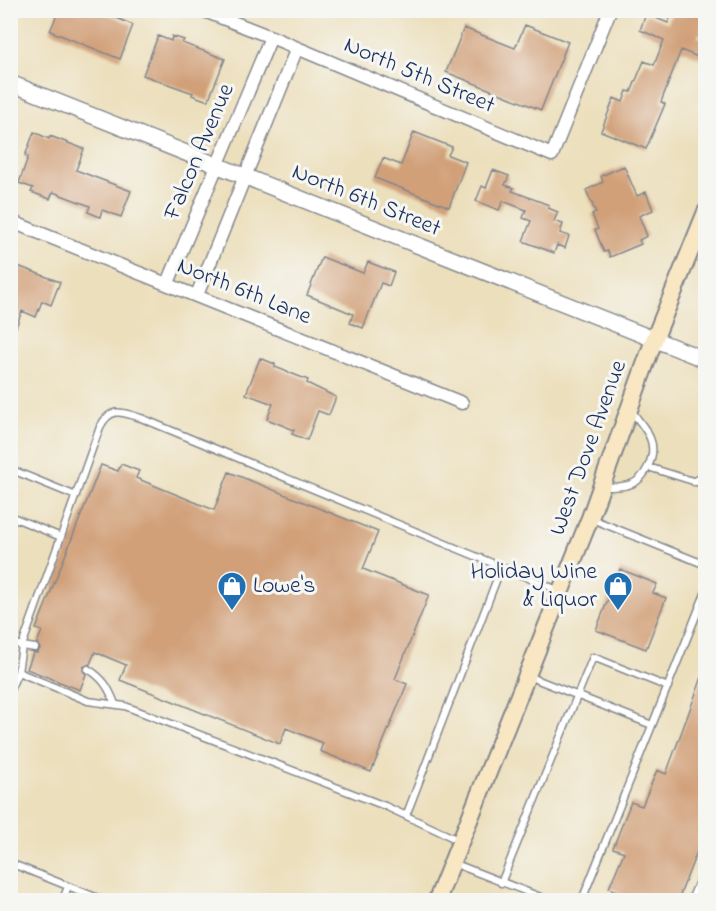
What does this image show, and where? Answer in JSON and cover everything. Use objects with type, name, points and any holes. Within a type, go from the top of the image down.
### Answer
[{"type":"main road","name":"West Dove Avenue","points":[[437,900],[590,519],[654,340],[705,212]]},
{"type":"street","name":"North 5th Street","points":[[202,10],[552,155],[610,10]]},
{"type":"street","name":"Falcon Avenue","points":[[168,284],[271,37]]},
{"type":"street","name":"Falcon Avenue","points":[[197,295],[297,48]]},
{"type":"street","name":"North 6th Street","points":[[10,83],[705,360]]},
{"type":"street","name":"North 6th Lane","points":[[10,221],[462,403]]},
{"type":"lane","points":[[601,487],[630,485],[642,477],[648,467],[652,453],[651,439],[629,407]]},
{"type":"lane","points":[[10,690],[18,672],[22,646],[105,418],[114,412],[123,412],[560,592]]},
{"type":"lane","points":[[648,467],[705,485]]},
{"type":"lane","points":[[10,469],[76,496]]},
{"type":"lane","points":[[694,482],[705,474]]},
{"type":"lane","points":[[10,516],[61,537]]},
{"type":"lane","points":[[590,519],[705,565]]},
{"type":"lane","points":[[406,816],[501,568]]},
{"type":"lane","points":[[582,900],[705,591]]},
{"type":"lane","points":[[10,642],[35,648]]},
{"type":"lane","points":[[501,883],[593,657],[668,687]]},
{"type":"lane","points":[[88,669],[100,676],[116,704]]},
{"type":"lane","points":[[18,672],[88,701],[125,706],[406,816],[461,842]]},
{"type":"lane","points":[[527,675],[652,725]]},
{"type":"lane","points":[[10,863],[104,900]]},
{"type":"lane","points":[[452,863],[548,900]]},
{"type":"lane","points":[[691,900],[705,865]]},
{"type":"lane","points":[[63,900],[68,886]]},
{"type":"building","points":[[59,10],[98,10],[133,25],[120,59],[50,31]]},
{"type":"building","points":[[673,10],[705,10],[705,19],[698,37],[705,40],[705,60],[681,50],[661,102],[665,104],[646,149],[601,131],[614,98],[623,102],[627,91],[631,92],[644,61],[654,65],[664,40],[640,30],[646,14],[668,23]]},
{"type":"building","points":[[525,25],[568,42],[541,110],[446,72],[464,28],[515,48]]},
{"type":"building","points":[[158,36],[171,41],[172,36],[184,40],[182,43],[225,59],[208,101],[192,95],[193,93],[143,75]]},
{"type":"building","points":[[34,132],[84,149],[76,170],[131,191],[121,217],[102,210],[100,217],[88,212],[90,206],[53,192],[50,199],[31,192],[33,188],[19,183],[28,157],[25,156]]},
{"type":"building","points":[[414,132],[452,147],[448,155],[466,162],[449,207],[375,178],[383,158],[401,165]]},
{"type":"building","points":[[624,166],[637,196],[646,192],[653,210],[639,216],[647,236],[639,240],[641,244],[610,257],[608,251],[604,252],[595,230],[598,229],[592,214],[596,213],[586,190],[603,182],[601,176]]},
{"type":"building","points":[[493,170],[509,176],[505,185],[514,188],[512,191],[549,205],[548,208],[558,212],[554,221],[563,224],[560,233],[569,236],[565,248],[557,245],[554,253],[523,241],[531,221],[523,218],[526,210],[503,201],[499,210],[476,201],[482,186],[486,188]]},
{"type":"building","points":[[322,257],[363,273],[368,262],[394,272],[389,286],[381,283],[363,328],[350,323],[353,314],[307,295]]},
{"type":"building","points":[[10,263],[60,282],[51,305],[42,301],[36,317],[22,311],[12,338]]},
{"type":"building","points":[[260,358],[275,364],[275,367],[308,380],[307,383],[336,397],[329,415],[318,411],[307,440],[292,434],[294,430],[267,419],[273,404],[246,394]]},
{"type":"building","name":"Lowe's","points":[[121,464],[139,471],[136,478],[214,510],[229,472],[378,532],[363,569],[429,595],[395,679],[407,684],[371,772],[320,751],[323,743],[286,728],[280,744],[120,680],[126,665],[95,652],[90,664],[83,667],[86,674],[80,690],[27,669],[33,653],[37,653],[40,649],[37,643],[42,631],[36,629],[101,465],[118,471]]},
{"type":"building","points":[[620,569],[657,584],[653,593],[666,598],[646,649],[596,630]]},
{"type":"building","points":[[705,669],[705,831],[678,900],[616,900],[619,892],[609,888],[624,852],[613,848],[631,802],[642,806],[657,770],[666,774]]},
{"type":"place","name":"Lowe's","points":[[232,612]]},
{"type":"place","name":"Holiday Wine & Liquor","points":[[618,612]]}]
